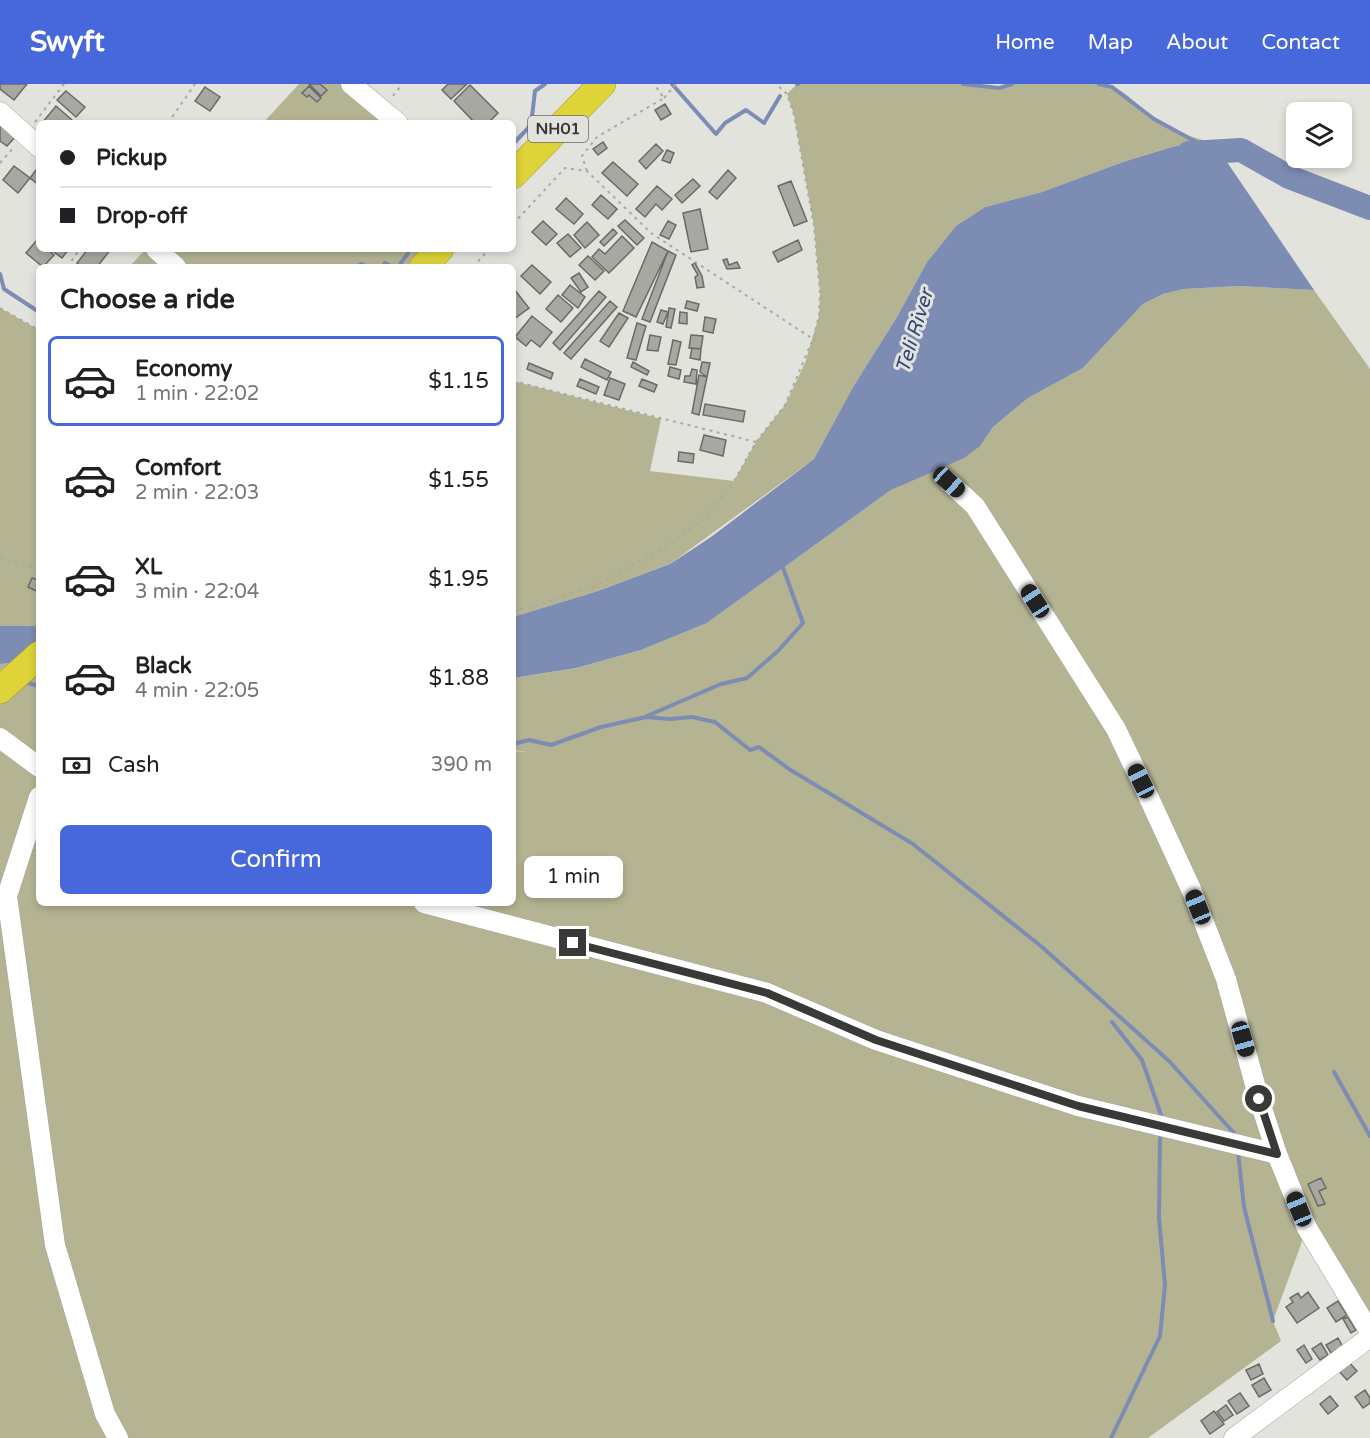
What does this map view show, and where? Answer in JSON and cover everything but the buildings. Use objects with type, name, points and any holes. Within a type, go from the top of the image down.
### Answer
[{"type":"highway","name":"NH01","points":[[516,172],[602,84]]},
{"type":"highway","points":[[426,264],[437,252]]},
{"type":"highway","points":[[0,690],[36,658]]},
{"type":"street","points":[[351,84],[394,120]]},
{"type":"street","points":[[0,112],[36,144]]},
{"type":"street","points":[[159,252],[173,264]]},
{"type":"street","points":[[949,482],[975,506],[1116,729],[1191,889],[1226,979],[1259,1099],[1277,1154],[1307,1228],[1370,1335],[1234,1438]]},
{"type":"street","points":[[0,738],[36,765]]},
{"type":"street","points":[[36,806],[7,896],[55,1245],[105,1414],[118,1438]]},
{"type":"street","points":[[435,906],[767,993],[876,1040],[1078,1106],[1277,1154]]},
{"type":"path","points":[[170,120],[195,84]]},
{"type":"path","points":[[654,84],[664,98]]},
{"type":"path","points":[[676,84],[664,98],[597,137],[582,156],[587,171],[651,233],[813,339]]},
{"type":"path","points":[[516,610],[532,607],[596,586],[671,544],[706,518],[734,481],[756,442],[785,405],[813,339],[819,316],[820,293],[814,226],[794,115],[787,94],[776,84]]},
{"type":"path","points":[[516,221],[565,168],[587,171]]},
{"type":"path","points":[[476,264],[486,252]]},
{"type":"path","points":[[0,308],[36,328]]},
{"type":"path","points":[[516,382],[756,442]]},
{"type":"path","points":[[0,558],[36,567]]},
{"type":"green space","points":[[299,84],[351,84],[394,120],[266,120]]},
{"type":"green space","points":[[797,84],[963,84],[999,88],[1012,84],[1104,84],[1124,93],[1148,114],[1168,127],[1214,143],[1198,142],[1172,147],[1123,162],[1042,192],[985,207],[956,226],[927,262],[897,317],[853,387],[814,459],[670,564],[598,591],[516,616],[516,382],[661,419],[650,471],[734,481],[756,442],[785,405],[805,363],[819,316],[820,293],[814,226],[794,115],[787,94]]},
{"type":"green space","points":[[143,252],[437,252],[426,264],[132,264]]},
{"type":"green space","points":[[1239,286],[1314,290],[1370,369],[1370,1332],[1307,1228],[1273,1321],[1281,1341],[1148,1438],[0,1438],[0,664],[22,662],[36,664],[36,906],[516,906],[516,751],[527,752],[516,750],[516,678],[576,668],[641,650],[707,623],[891,490],[980,445],[993,427],[1028,398],[1083,368],[1143,304],[1163,294],[1184,289]]},
{"type":"green space","points":[[0,308],[36,328],[36,626],[0,626]]},
{"type":"water","points":[[1198,142],[1214,143],[1314,290],[1239,286],[1184,289],[1163,294],[1143,304],[1083,368],[1028,398],[993,427],[980,446],[964,458],[891,490],[707,623],[641,650],[576,668],[516,678],[516,616],[598,591],[670,564],[711,537],[814,459],[853,387],[897,317],[927,262],[956,226],[985,207],[1042,192],[1123,162],[1172,147]]},
{"type":"water","points":[[0,626],[36,626],[36,664],[22,662],[0,664]]},
{"type":"waterway","points":[[516,141],[531,125],[535,91],[545,84]]},
{"type":"waterway","points":[[672,84],[716,134],[725,123],[746,110],[764,123],[780,96]]},
{"type":"waterway","points":[[963,84],[999,88],[1012,84]]},
{"type":"waterway","points":[[1099,84],[1112,87],[1154,119],[1200,144]]},
{"type":"waterway","name":"Teli River","points":[[1189,153],[1241,150],[1289,177],[1370,208]]},
{"type":"waterway","points":[[400,264],[409,252]]},
{"type":"waterway","points":[[0,274],[4,289],[36,310]]},
{"type":"waterway","points":[[647,716],[721,684],[747,678],[778,651],[803,623],[782,565]]},
{"type":"waterway","points":[[24,682],[36,685]]},
{"type":"waterway","points":[[516,743],[529,740],[551,745],[601,727],[646,717],[670,719],[692,717],[715,722],[750,750],[759,747],[789,769],[913,844],[1042,947],[1169,1061],[1234,1133]]},
{"type":"waterway","points":[[1112,1022],[1142,1060],[1161,1115]]},
{"type":"waterway","points":[[1334,1072],[1370,1136]]},
{"type":"waterway","points":[[1111,1438],[1160,1336],[1165,1285],[1159,1218],[1160,1138]]},
{"type":"waterway","points":[[1238,1152],[1244,1207],[1273,1321]]},
{"type":"route","points":[[573,943],[767,993],[876,1040],[1078,1106],[1277,1154],[1259,1099]]}]
